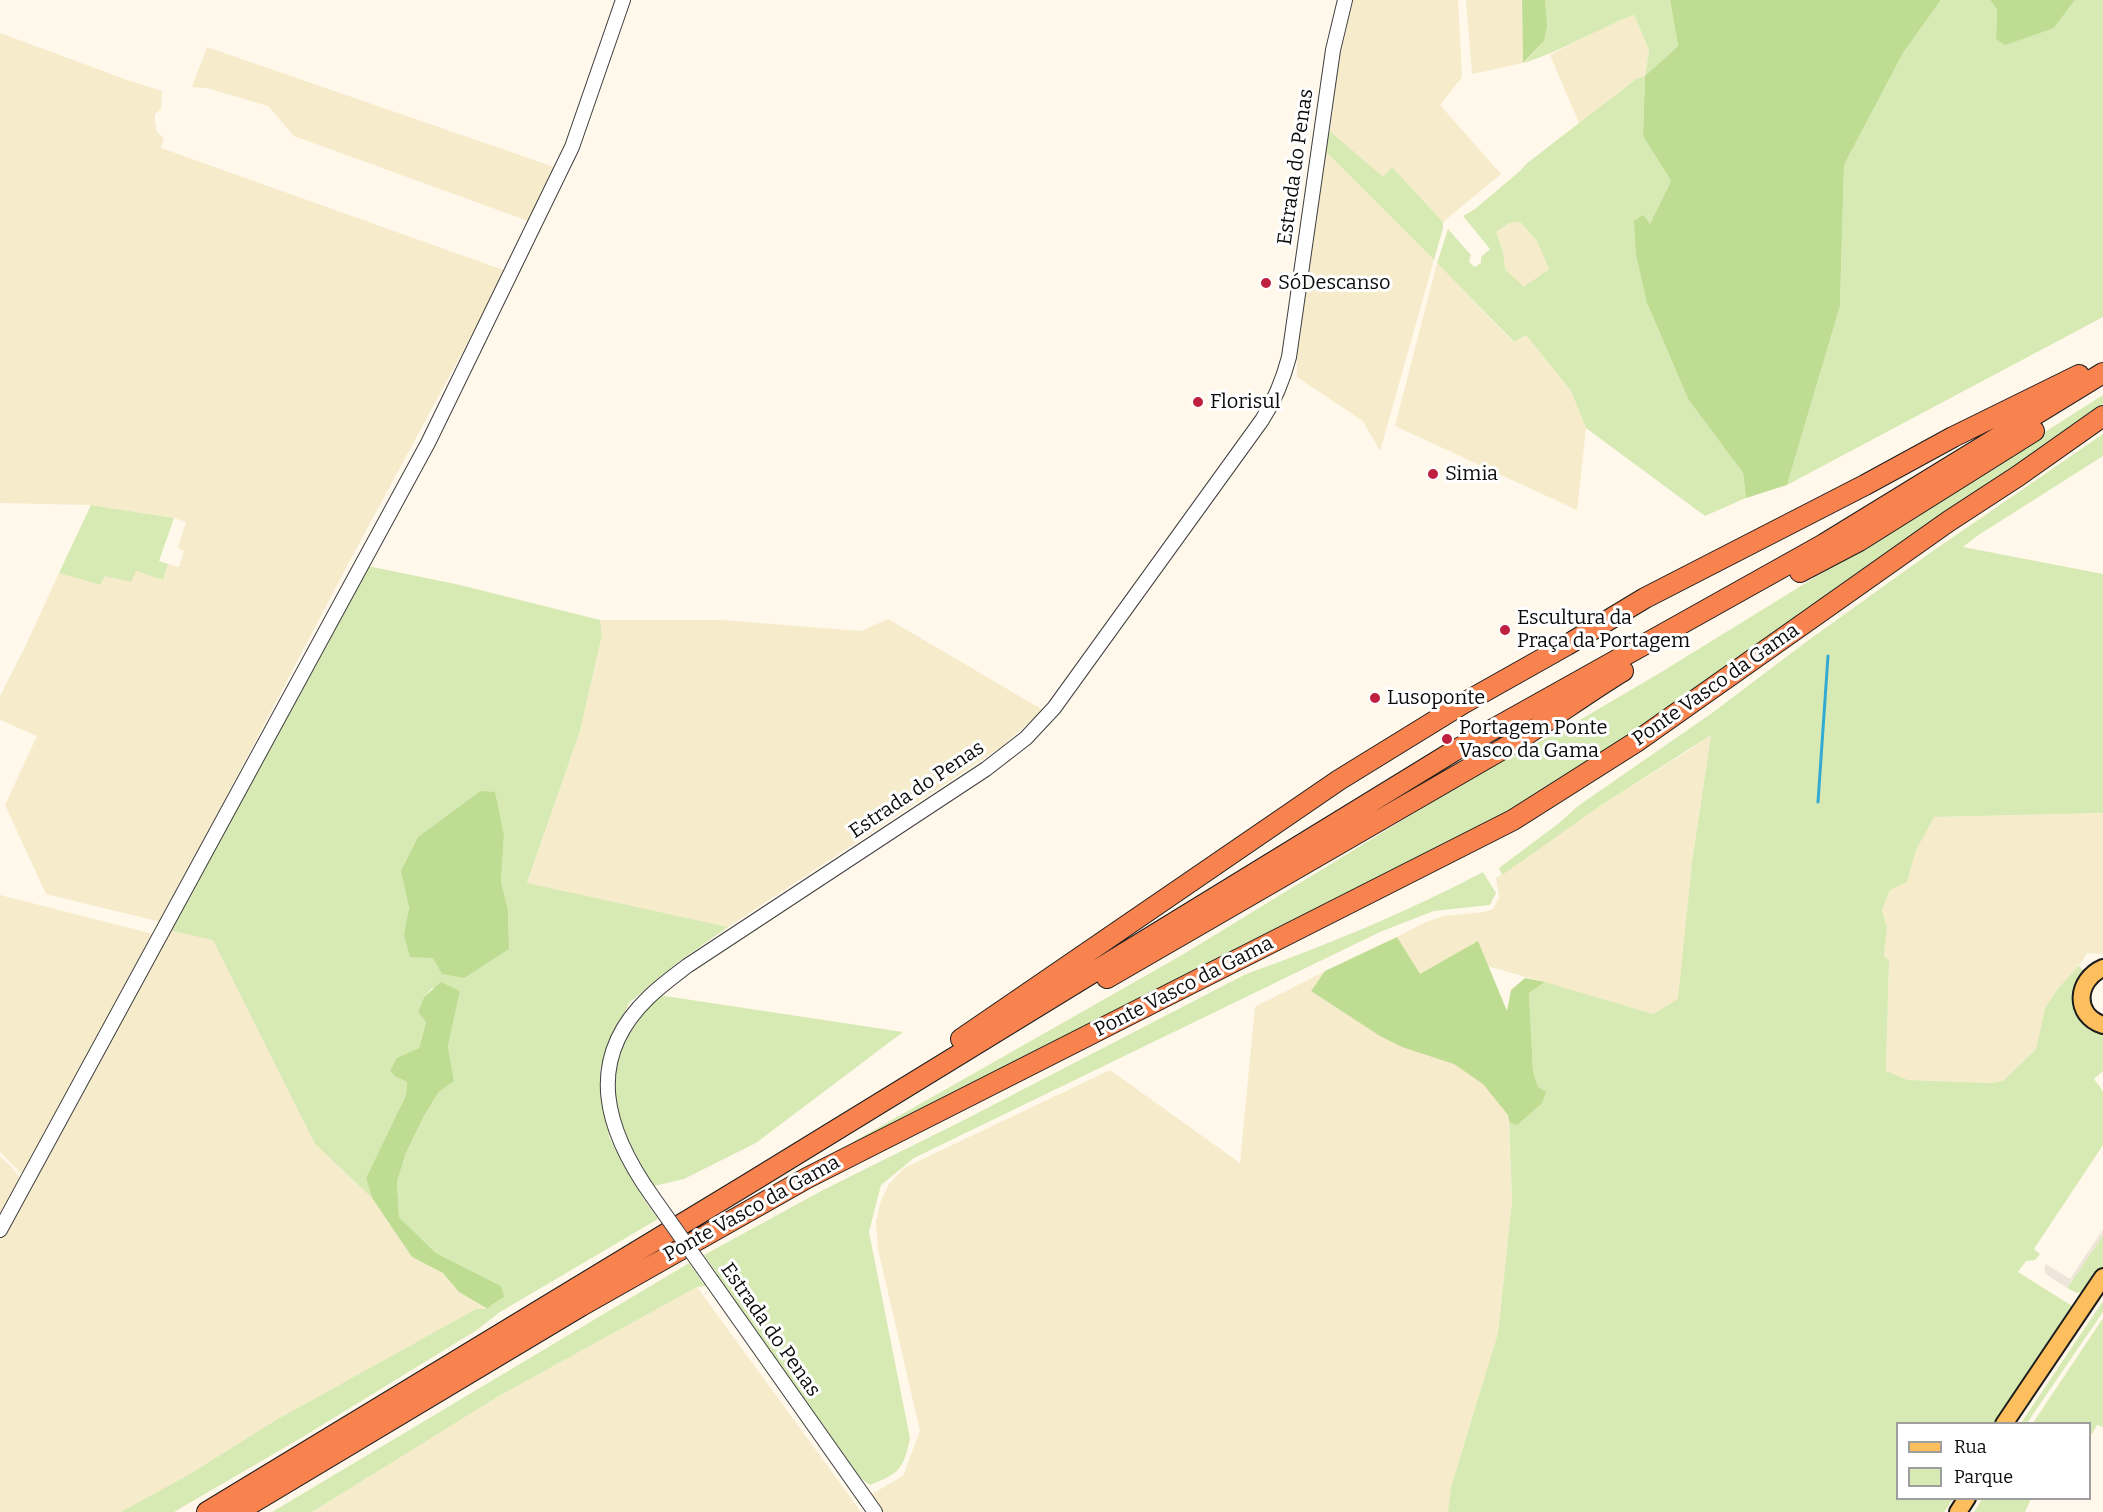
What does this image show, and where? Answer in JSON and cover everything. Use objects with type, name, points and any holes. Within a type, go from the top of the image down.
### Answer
[{"type":"highway","name":"Ponte Vasco da Gama","points":[[748,1184],[1377,755],[1637,603],[1953,437],[2103,363]]},
{"type":"highway","name":"Ponte Vasco da Gama","points":[[207,1512],[1454,752],[1824,544],[2103,373]]},
{"type":"highway","name":"Ponte Vasco da Gama","points":[[748,1184],[1408,806],[1553,719],[1598,686],[1699,625],[1851,546],[2009,448],[2103,382]]},
{"type":"highway","name":"Ponte Vasco da Gama","points":[[237,1512],[580,1306],[807,1178],[1513,820],[1636,742],[1949,521],[2103,416]]},
{"type":"main road","points":[[2103,968],[2089,977],[2081,995],[2086,1013],[2091,1019],[2103,1025]]},
{"type":"main road","points":[[2005,1422],[2103,1277]]},
{"type":"main road","points":[[2019,1422],[2103,1294]]},
{"type":"street","points":[[0,1230],[428,443],[572,147],[623,0]]},
{"type":"street","name":"Estrada do Penas","points":[[874,1512],[633,1168],[621,1146],[613,1124],[608,1082],[611,1062],[624,1027],[635,1012],[655,991],[687,966],[986,769],[1026,738],[1054,708],[1262,420],[1274,401],[1289,357],[1333,50],[1345,0]]},
{"type":"shaded area","points":[[1351,0],[1458,0],[1462,77],[1440,105],[1501,174],[1443,222],[1392,167],[1383,178],[1330,131],[1342,36]]},
{"type":"shaded area","points":[[1466,0],[1522,0],[1523,63],[1472,74]]},
{"type":"shaded area","points":[[1634,15],[1649,50],[1645,76],[1636,79],[1579,123],[1550,55],[1604,27]]},
{"type":"shaded area","points":[[0,33],[162,91],[161,109],[155,114],[157,132],[164,138],[161,148],[506,271],[348,564],[161,922],[46,894],[5,805],[37,736],[0,720],[0,696],[59,573],[99,585],[105,576],[136,571],[163,580],[168,564],[179,567],[184,551],[178,548],[186,522],[174,518],[91,505],[0,503]]},
{"type":"shaded area","points":[[207,47],[554,167],[531,222],[294,136],[268,106],[207,88],[192,87]]},
{"type":"shaded area","points":[[1324,150],[1434,260],[1380,451],[1363,421],[1297,377],[1297,359]]},
{"type":"shaded area","points":[[1520,222],[1537,241],[1549,269],[1524,288],[1505,269],[1503,251],[1496,232],[1509,223]]},
{"type":"shaded area","points":[[1437,263],[1513,342],[1526,335],[1571,391],[1586,428],[1577,510],[1395,426]]},
{"type":"shaded area","points":[[888,619],[1043,710],[1001,747],[728,927],[527,884],[580,731],[602,635],[600,620],[721,620],[861,631]]},
{"type":"shaded area","points":[[1711,734],[1692,862],[1679,999],[1653,1014],[1488,966],[1478,942],[1420,975],[1397,937],[1426,922],[1444,916],[1493,909],[1499,898],[1496,878],[1600,806]]},
{"type":"shaded area","points":[[2103,813],[2103,954],[2087,953],[2079,966],[2059,987],[2045,1008],[2036,1049],[2003,1081],[1991,1083],[1908,1080],[1886,1072],[1889,960],[1884,956],[1887,928],[1882,910],[1890,890],[1907,881],[1916,850],[1933,817]]},
{"type":"shaded area","points":[[0,895],[153,934],[23,1175],[0,1152]]},
{"type":"shaded area","points":[[164,929],[213,939],[315,1144],[372,1198],[412,1257],[443,1273],[459,1292],[488,1309],[476,1309],[276,1420],[190,1474],[122,1512],[0,1512],[0,1239]]},
{"type":"shaded area","points":[[1325,971],[1311,991],[1379,1035],[1409,1035],[1461,1054],[1508,1115],[1512,1201],[1498,1333],[1451,1487],[1448,1512],[875,1512],[865,1498],[903,1476],[920,1431],[878,1249],[876,1222],[880,1203],[889,1184],[904,1168],[1110,1070],[1240,1163],[1255,1007]]},
{"type":"shaded area","points":[[0,1157],[20,1178],[0,1214]]},
{"type":"shaded area","points":[[2103,1229],[2103,1235],[2067,1288],[2047,1275],[2044,1270],[2046,1264],[2070,1279]]},
{"type":"shaded area","points":[[697,1287],[861,1512],[312,1512],[499,1396]]},
{"type":"green space","points":[[1522,0],[1545,0],[1547,26],[1544,41],[1523,63]]},
{"type":"green space","points":[[1545,0],[1670,0],[1678,46],[1645,76],[1649,50],[1634,15],[1524,63],[1544,41]]},
{"type":"green space","points":[[1670,0],[1941,0],[1903,53],[1844,165],[1840,306],[1787,485],[1746,498],[1743,473],[1688,399],[1647,303],[1636,254],[1634,221],[1643,215],[1650,224],[1671,181],[1643,136],[1645,76],[1678,46]]},
{"type":"green space","points":[[1941,0],[1990,0],[1997,10],[1996,39],[2054,28],[2075,0],[2103,0],[2103,317],[1787,485],[1840,306],[1844,165],[1903,53]]},
{"type":"green space","points":[[1990,0],[2075,0],[2054,28],[2005,45],[1996,39],[1997,10]]},
{"type":"green space","points":[[1645,76],[1643,136],[1671,181],[1650,225],[1647,303],[1688,399],[1743,473],[1746,498],[1705,516],[1586,428],[1571,391],[1526,335],[1514,342],[1437,263],[1448,229],[1471,255],[1469,262],[1475,267],[1481,263],[1481,257],[1490,249],[1463,216],[1475,209],[1526,164],[1636,79]],"holes":[[[1520,222],[1537,241],[1549,269],[1524,287],[1505,269],[1503,251],[1496,232],[1509,223]]]},
{"type":"green space","points":[[1330,131],[1383,177],[1392,167],[1443,222],[1434,260],[1324,150]]},
{"type":"green space","points":[[2103,395],[2103,404],[1553,790],[848,1149],[853,1142],[1182,955],[1483,771],[1566,728],[1658,674]]},
{"type":"green space","points":[[2103,434],[2103,456],[1963,547],[2103,574],[2103,813],[1934,817],[1916,850],[1907,882],[1890,890],[1882,910],[1887,928],[1884,956],[1889,960],[1886,1071],[1908,1080],[1991,1083],[2003,1081],[2036,1049],[2045,1008],[2059,987],[2079,966],[2089,977],[2081,995],[2103,1025],[2103,1071],[2094,1079],[2103,1091],[2103,1145],[2034,1249],[2040,1254],[2035,1260],[2026,1261],[2018,1272],[2077,1309],[2003,1422],[1896,1422],[1896,1500],[1952,1500],[1944,1512],[1448,1512],[1451,1487],[1498,1333],[1512,1201],[1509,1122],[1517,1124],[1521,1120],[1538,1087],[1533,1071],[1529,993],[1545,982],[1653,1014],[1678,999],[1692,862],[1711,735],[1600,806],[1502,875],[1499,868],[1578,806],[1712,713],[1927,555]]},
{"type":"green space","points":[[91,505],[174,518],[159,561],[168,564],[163,580],[136,571],[131,582],[105,576],[100,585],[59,573]]},
{"type":"green space","points":[[363,565],[460,585],[600,620],[602,635],[580,731],[527,883],[728,927],[678,962],[629,1003],[600,1069],[609,1137],[645,1201],[658,1219],[500,1312],[477,1330],[301,1438],[174,1512],[121,1512],[190,1474],[276,1420],[476,1309],[488,1309],[501,1286],[436,1253],[399,1217],[397,1182],[406,1153],[438,1093],[454,1081],[448,1046],[460,991],[432,988],[424,997],[418,1012],[426,1021],[419,1048],[396,1077],[407,1082],[406,1095],[366,1178],[372,1198],[315,1144],[213,940],[164,929]],"holes":[[[480,791],[504,836],[501,882],[508,909],[509,949],[487,962],[433,958],[405,935],[418,837]]]},
{"type":"green space","points":[[480,791],[495,792],[504,836],[501,882],[508,909],[509,949],[464,978],[442,974],[433,958],[410,957],[404,935],[409,907],[401,871],[418,837]]},
{"type":"green space","points":[[1483,872],[1496,893],[1490,905],[1434,911],[1380,932],[914,1158],[881,1185],[869,1232],[910,1438],[902,1464],[888,1477],[870,1485],[851,1471],[712,1281],[718,1275],[704,1255],[823,1190],[1246,974],[1366,927]]},
{"type":"green space","points":[[1397,937],[1420,974],[1478,941],[1507,1011],[1511,990],[1525,978],[1545,982],[1529,993],[1533,1071],[1538,1087],[1546,1092],[1542,1103],[1517,1125],[1509,1122],[1508,1115],[1483,1084],[1454,1064],[1402,1047],[1380,1036],[1311,991],[1325,971]]},
{"type":"green space","points":[[441,982],[460,991],[448,1046],[454,1081],[438,1093],[406,1153],[397,1182],[399,1217],[436,1253],[501,1286],[504,1297],[488,1309],[459,1292],[443,1273],[412,1257],[372,1198],[366,1178],[406,1095],[407,1082],[390,1071],[397,1058],[419,1048],[426,1022],[418,1012],[424,997]]},
{"type":"green space","points":[[665,996],[903,1032],[756,1143],[684,1179],[654,1186],[629,1145],[615,1105],[617,1057],[637,1016],[656,997]]},
{"type":"green space","points":[[2103,1235],[2103,1269],[2088,1291],[2077,1293],[2067,1288]]},
{"type":"green space","points":[[689,1263],[705,1286],[697,1287],[499,1396],[312,1512],[272,1512]]},
{"type":"green space","points":[[2103,1301],[2103,1312],[2028,1422],[2022,1422]]},
{"type":"green space","points":[[2103,1318],[2103,1427],[2097,1425],[2092,1434],[2091,1422],[2034,1422]]},
{"type":"green space","points":[[1982,1500],[2031,1500],[2025,1512],[1974,1512]]},
{"type":"waterway","points":[[1818,802],[1828,656]]},
{"type":"place","name":"SóDescanso","points":[[1266,283]]},
{"type":"place","name":"Florisul","points":[[1198,402]]},
{"type":"place","name":"Simia","points":[[1433,474]]},
{"type":"place","name":"Escultura da Praça da Portagem","points":[[1505,630]]},
{"type":"place","name":"Lusoponte","points":[[1375,698]]},
{"type":"place","name":"Portagem Ponte Vasco da Gama","points":[[1447,739]]}]
